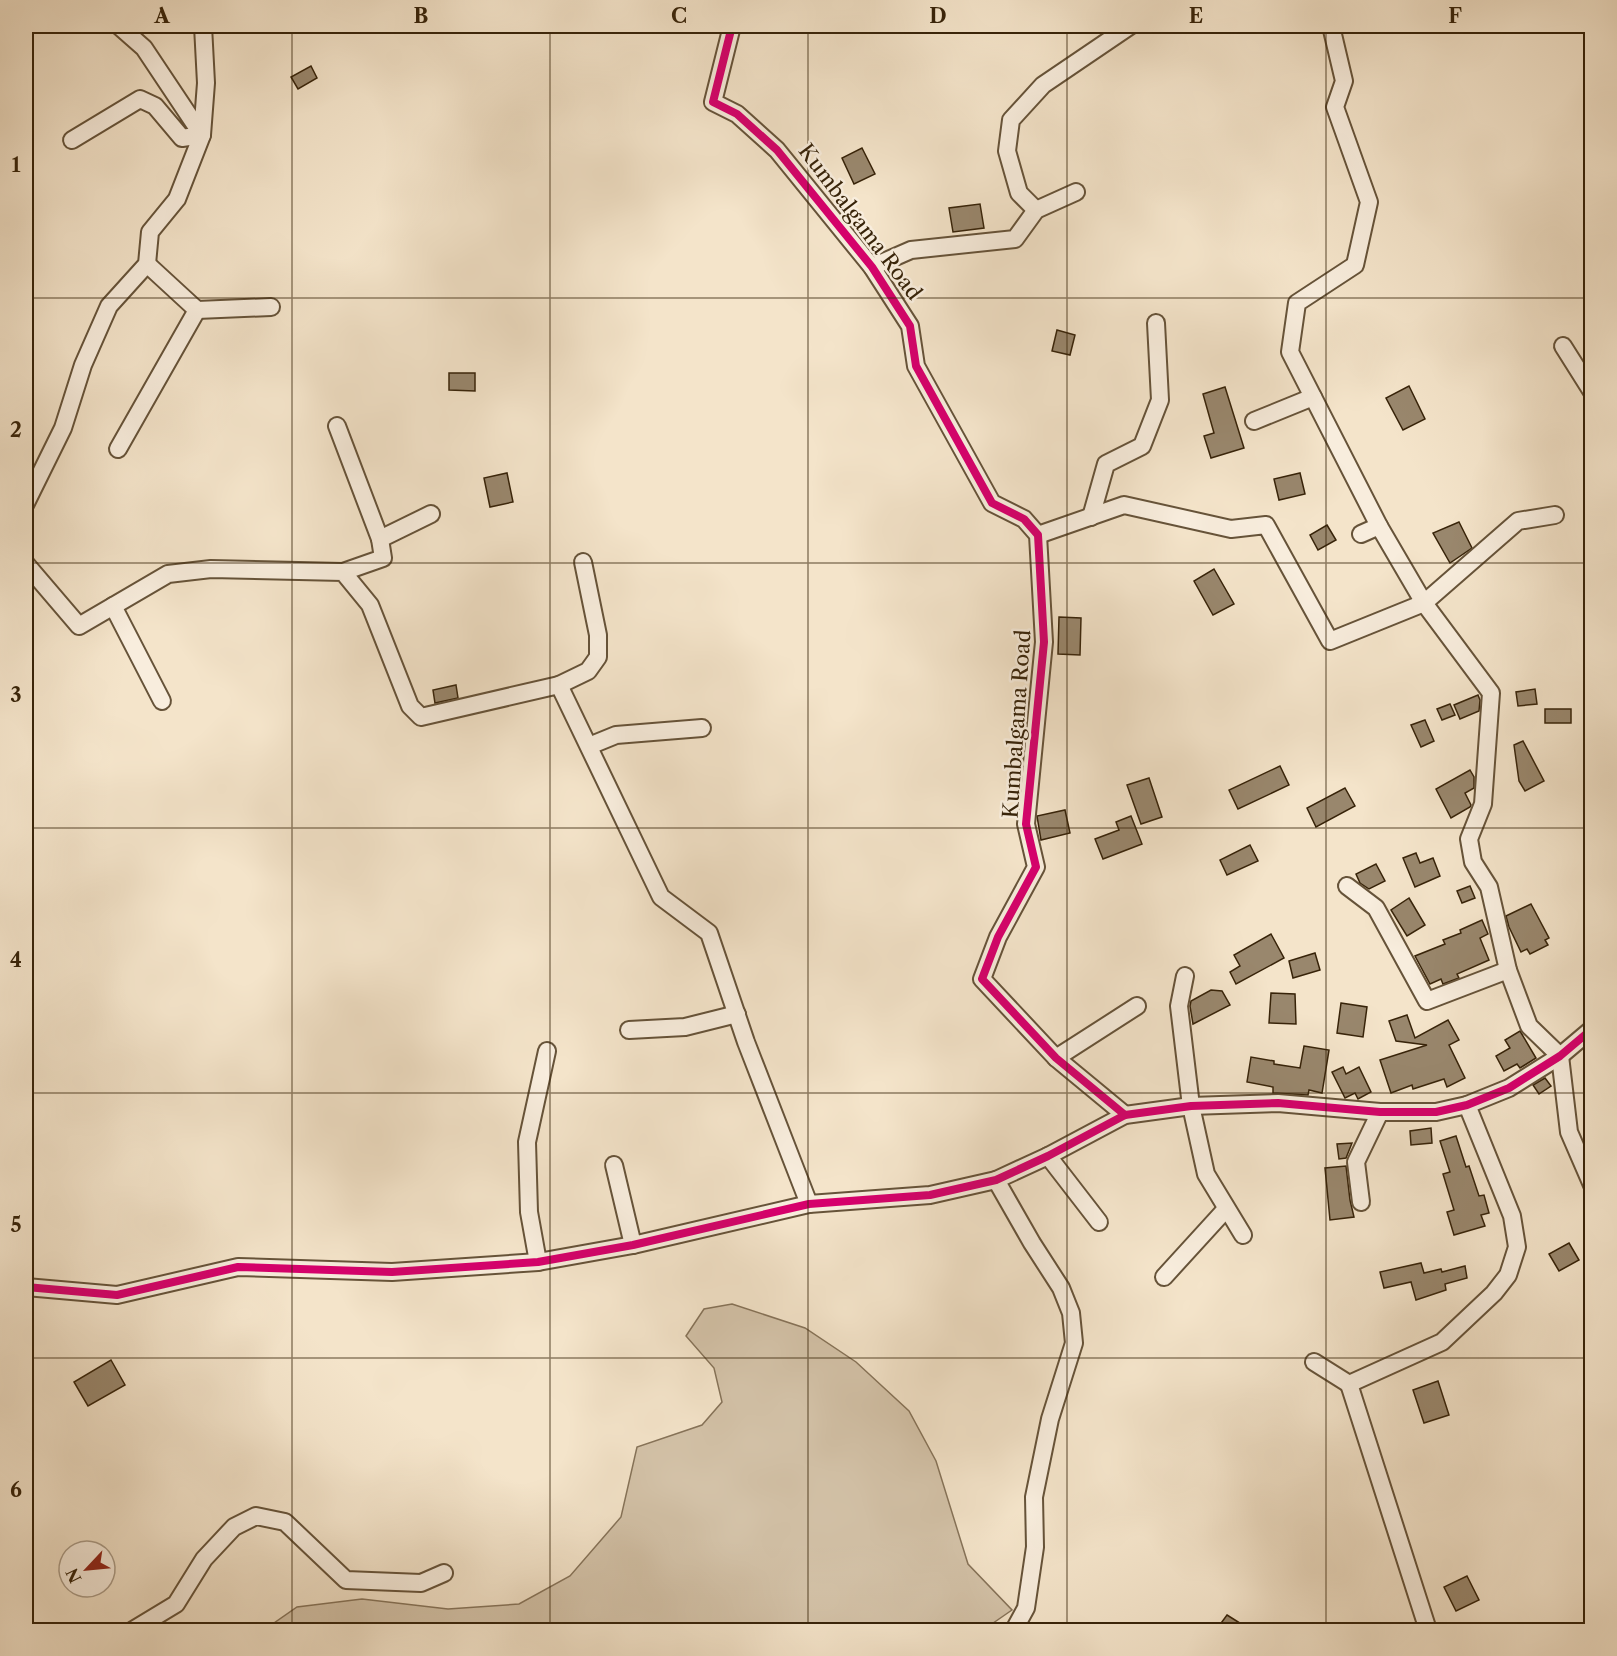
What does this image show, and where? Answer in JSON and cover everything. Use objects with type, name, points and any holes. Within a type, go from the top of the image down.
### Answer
[{"type":"street","points":[[119,26],[144,48],[202,135]]},
{"type":"street","points":[[26,503],[63,428],[82,365],[109,306],[147,264],[150,232],[177,199],[202,135],[206,83],[203,26]]},
{"type":"street","name":"Kumbalgama Road","points":[[732,26],[713,102],[736,114],[777,150],[872,267],[910,326],[916,366],[992,503],[1024,519],[1038,536],[1044,642],[1026,824],[1036,867],[998,938],[982,979],[1056,1058],[1125,1115]]},
{"type":"street","points":[[1036,210],[1019,193],[1007,151],[1011,120],[1043,85],[1130,26]]},
{"type":"street","points":[[1331,26],[1344,81],[1335,107],[1369,202],[1355,266],[1297,303],[1290,352],[1379,526],[1424,603],[1491,693],[1483,804],[1469,839],[1473,862],[1489,887],[1508,970],[1529,1026],[1560,1056],[1569,1132],[1592,1185]]},
{"type":"street","points":[[72,140],[140,99],[155,106],[182,138],[202,135]]},
{"type":"street","points":[[872,267],[911,250],[1016,239],[1036,210],[1076,192]]},
{"type":"street","points":[[147,264],[197,310],[271,307]]},
{"type":"street","points":[[118,449],[197,310]]},
{"type":"street","points":[[1091,517],[1106,464],[1143,446],[1160,400],[1156,323]]},
{"type":"street","points":[[1563,345],[1592,392]]},
{"type":"street","points":[[1254,421],[1313,398]]},
{"type":"street","points":[[26,564],[79,626],[168,574],[211,569],[343,572],[383,558],[380,538],[337,426]]},
{"type":"street","points":[[1038,536],[1124,505],[1231,529],[1266,525],[1330,641],[1424,603],[1518,521],[1555,515]]},
{"type":"street","points":[[380,538],[431,514]]},
{"type":"street","points":[[1361,534],[1379,526]]},
{"type":"street","points":[[343,572],[370,605],[410,706],[421,717],[559,686],[588,671],[598,657],[597,635],[584,562]]},
{"type":"street","points":[[113,606],[162,700]]},
{"type":"street","points":[[559,686],[661,897],[709,933],[809,1204]]},
{"type":"street","points":[[589,746],[616,735],[702,728]]},
{"type":"street","points":[[1347,886],[1376,908],[1427,1000],[1508,970]]},
{"type":"street","points":[[1185,976],[1179,1006],[1191,1106],[1206,1174],[1243,1235]]},
{"type":"street","points":[[1056,1058],[1137,1006]]},
{"type":"street","points":[[629,1030],[685,1027],[737,1014]]},
{"type":"street","points":[[26,1287],[117,1295],[238,1267],[392,1272],[538,1262],[633,1245],[809,1204],[930,1195],[996,1180],[1048,1156],[1125,1115],[1191,1106],[1278,1102],[1380,1112],[1436,1112],[1467,1105],[1509,1088],[1560,1056],[1592,1029]]},
{"type":"street","points":[[538,1262],[529,1212],[527,1142],[547,1051]]},
{"type":"street","points":[[1349,1384],[1442,1342],[1494,1293],[1508,1275],[1517,1247],[1512,1216],[1467,1105]]},
{"type":"street","points":[[1361,1202],[1356,1162],[1380,1112]]},
{"type":"street","points":[[1048,1156],[1099,1222]]},
{"type":"street","points":[[614,1166],[633,1245]]},
{"type":"street","points":[[996,1180],[1032,1243],[1062,1288],[1071,1313],[1074,1343],[1050,1419],[1034,1497],[1035,1547],[1026,1608],[1014,1630]]},
{"type":"street","points":[[1164,1277],[1226,1209]]},
{"type":"street","points":[[1314,1362],[1349,1384],[1428,1630]]},
{"type":"street","points":[[134,1630],[176,1604],[204,1559],[234,1527],[256,1516],[285,1522],[346,1580],[421,1583],[444,1573]]},
{"type":"shaded area","points":[[732,1304],[805,1328],[856,1362],[909,1411],[936,1461],[968,1564],[1012,1610],[983,1630],[264,1630],[297,1607],[362,1599],[448,1609],[519,1604],[570,1576],[621,1517],[637,1447],[702,1425],[722,1402],[714,1368],[686,1336],[704,1309]]},
{"type":"building","points":[[311,66],[317,78],[298,89],[291,77]]},
{"type":"building","points":[[862,148],[875,174],[854,184],[842,158]]},
{"type":"building","points":[[980,204],[984,228],[953,232],[949,208]]},
{"type":"building","points":[[1057,330],[1075,335],[1070,355],[1052,351]]},
{"type":"building","points":[[449,373],[475,373],[475,391],[449,390]]},
{"type":"building","points":[[1409,386],[1425,419],[1403,430],[1386,398]]},
{"type":"building","points":[[1225,387],[1244,448],[1211,458],[1204,436],[1214,433],[1203,394]]},
{"type":"building","points":[[507,473],[513,502],[490,507],[484,478]]},
{"type":"building","points":[[1300,473],[1305,494],[1279,500],[1274,479]]},
{"type":"building","points":[[1459,522],[1472,548],[1450,563],[1433,533]]},
{"type":"building","points":[[1327,525],[1336,540],[1318,550],[1310,535]]},
{"type":"building","points":[[1214,569],[1234,604],[1213,615],[1194,581]]},
{"type":"building","points":[[1059,617],[1081,618],[1080,655],[1058,654]]},
{"type":"building","points":[[456,685],[458,698],[435,703],[433,690]]},
{"type":"building","points":[[1535,689],[1537,704],[1518,706],[1516,692]]},
{"type":"building","points":[[1478,695],[1479,711],[1460,719],[1454,705]]},
{"type":"building","points":[[1450,704],[1455,715],[1442,720],[1437,709]]},
{"type":"building","points":[[1545,709],[1571,709],[1571,723],[1545,723]]},
{"type":"building","points":[[1425,720],[1434,741],[1421,747],[1411,725]]},
{"type":"building","points":[[1523,741],[1544,781],[1525,791],[1519,781],[1514,745]]},
{"type":"building","points":[[1280,766],[1289,785],[1238,809],[1229,790]]},
{"type":"building","points":[[1470,770],[1474,777],[1474,788],[1465,793],[1471,805],[1451,818],[1436,789]]},
{"type":"building","points":[[1149,778],[1162,817],[1141,824],[1127,785]]},
{"type":"building","points":[[1345,788],[1355,806],[1316,827],[1307,808]]},
{"type":"building","points":[[1065,810],[1070,833],[1041,840],[1037,816]]},
{"type":"building","points":[[1131,816],[1142,844],[1103,859],[1095,839],[1119,830],[1116,822]]},
{"type":"building","points":[[1250,845],[1258,861],[1227,875],[1220,860]]},
{"type":"building","points":[[1416,853],[1420,863],[1433,858],[1440,876],[1415,887],[1403,858]]},
{"type":"building","points":[[1376,864],[1385,881],[1369,889],[1360,883],[1356,874]]},
{"type":"building","points":[[1470,886],[1475,898],[1462,903],[1457,891]]},
{"type":"building","points":[[1409,898],[1425,925],[1407,936],[1391,910]]},
{"type":"building","points":[[1531,904],[1549,938],[1545,940],[1548,945],[1530,954],[1527,949],[1521,952],[1506,916]]},
{"type":"building","points":[[1482,920],[1488,934],[1480,938],[1489,960],[1457,974],[1459,978],[1443,984],[1441,979],[1430,984],[1415,956],[1445,944],[1443,940],[1461,933],[1460,930]]},
{"type":"building","points":[[1271,934],[1284,958],[1236,984],[1230,972],[1240,966],[1234,955]]},
{"type":"building","points":[[1315,953],[1320,970],[1293,978],[1289,961]]},
{"type":"building","points":[[1211,990],[1222,991],[1230,1005],[1193,1024],[1191,1001]]},
{"type":"building","points":[[1271,993],[1295,994],[1296,1024],[1269,1023]]},
{"type":"building","points":[[1341,1003],[1367,1007],[1363,1037],[1337,1033]]},
{"type":"building","points":[[1407,1015],[1415,1038],[1448,1020],[1459,1040],[1449,1045],[1465,1078],[1447,1087],[1444,1079],[1413,1089],[1412,1085],[1391,1093],[1380,1060],[1427,1045],[1396,1041],[1389,1021]]},
{"type":"building","points":[[1520,1031],[1536,1058],[1520,1068],[1517,1064],[1504,1071],[1496,1056],[1510,1048],[1505,1040]]},
{"type":"building","points":[[1304,1046],[1329,1050],[1322,1093],[1309,1090],[1308,1095],[1273,1093],[1273,1087],[1247,1082],[1251,1057],[1300,1068]]},
{"type":"building","points":[[1343,1067],[1346,1074],[1359,1067],[1371,1092],[1358,1099],[1355,1093],[1345,1098],[1332,1072]]},
{"type":"building","points":[[1545,1078],[1551,1086],[1539,1094],[1533,1085]]},
{"type":"building","points":[[1431,1128],[1432,1143],[1411,1145],[1410,1131]]},
{"type":"building","points":[[1456,1136],[1466,1167],[1469,1166],[1479,1196],[1484,1195],[1489,1213],[1481,1215],[1485,1226],[1454,1235],[1447,1212],[1454,1210],[1443,1174],[1450,1172],[1440,1141]]},
{"type":"building","points":[[1352,1143],[1346,1158],[1339,1159],[1337,1144]]},
{"type":"building","points":[[1346,1166],[1354,1217],[1330,1220],[1325,1168]]},
{"type":"building","points":[[1569,1243],[1579,1260],[1559,1271],[1549,1254]]},
{"type":"building","points":[[1421,1263],[1424,1273],[1441,1269],[1442,1272],[1465,1266],[1467,1278],[1445,1284],[1446,1290],[1416,1300],[1411,1282],[1384,1288],[1380,1272]]},
{"type":"building","points":[[111,1360],[125,1385],[88,1406],[74,1382]]},
{"type":"building","points":[[1438,1381],[1449,1415],[1424,1423],[1413,1390]]},
{"type":"building","points":[[1467,1576],[1479,1600],[1456,1611],[1444,1587]]},
{"type":"building","points":[[1227,1615],[1251,1630],[1216,1630]]},
{"type":"cycle path","points":[[732,26],[713,102],[737,114],[777,150],[872,267],[910,326],[916,366],[992,503],[1024,519],[1038,535],[1044,642],[1026,824],[1036,867],[998,937],[982,979],[1056,1058],[1125,1115]]},
{"type":"cycle path","points":[[26,1287],[117,1295],[238,1267],[392,1272],[538,1262],[633,1245],[809,1204],[930,1195],[996,1180],[1048,1156],[1125,1115],[1191,1106],[1278,1103],[1380,1112],[1436,1112],[1467,1105],[1509,1088],[1560,1056],[1592,1029]]}]
